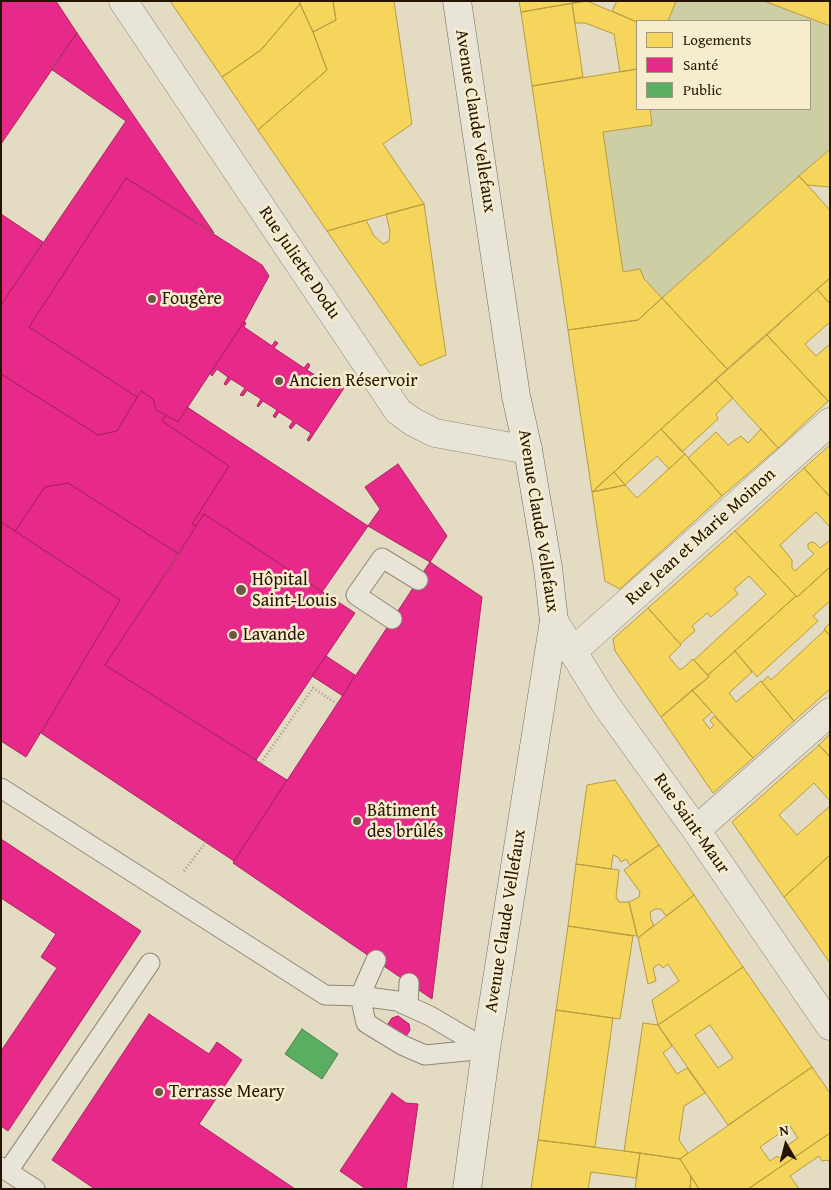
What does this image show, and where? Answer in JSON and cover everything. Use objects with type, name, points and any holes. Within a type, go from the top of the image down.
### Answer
[{"type":"street","name":"Rue Juliette Dodu","points":[[123,1],[398,410],[413,422],[434,433],[528,450]]},
{"type":"street","name":"Avenue Claude Vellefaux","points":[[456,1],[514,382],[528,450],[548,568],[554,621],[486,1049],[467,1189]]},
{"type":"street","name":"Rue Jean et Marie Moinon","points":[[572,652],[830,422]]},
{"type":"street","name":"Rue Saint-Maur","points":[[554,621],[604,702],[696,830],[830,1026]]},
{"type":"street","points":[[696,830],[830,712]]},
{"type":"lane","points":[[392,619],[356,595],[382,558],[418,580]]},
{"type":"lane","points":[[1,788],[325,995],[360,996],[397,1001],[430,1016],[486,1049]]},
{"type":"lane","points":[[376,960],[360,996],[366,1023],[402,1045],[424,1055],[486,1049]]},
{"type":"lane","points":[[35,1189],[5,1169],[150,963]]},
{"type":"lane","points":[[408,1006],[409,983]]},
{"type":"path","points":[[261,763],[313,688],[337,704]]},
{"type":"path","points":[[168,894],[206,842]]},
{"type":"green space","points":[[676,1],[764,1],[830,26],[830,149],[662,298],[644,279],[640,269],[623,272],[603,132],[652,125],[650,110],[811,110],[811,20],[668,20]]},
{"type":"building: Logements","points":[[170,1],[299,1],[300,4],[261,50],[222,77]]},
{"type":"building: Logements","points":[[299,1],[333,1],[336,20],[313,32]]},
{"type":"building: Logements","points":[[333,1],[394,1],[412,124],[383,144],[424,204],[327,231],[258,130],[327,70],[313,32],[336,20]]},
{"type":"building: Logements","points":[[519,1],[587,1],[521,12]]},
{"type":"building: Logements","points":[[587,1],[636,22],[636,69],[620,72],[614,34],[585,23],[575,23],[572,3]]},
{"type":"building: Logements","points":[[617,1],[676,1],[668,20],[636,20],[636,22],[612,11]]},
{"type":"building: Logements","points":[[764,1],[830,1],[830,26]]},
{"type":"building: Logements","points":[[572,3],[583,77],[532,86],[521,12]]},
{"type":"building: Logements","points":[[300,4],[327,70],[258,130],[222,77],[261,50]]},
{"type":"building: Logements","points":[[636,69],[636,110],[650,110],[652,125],[603,132],[623,272],[640,269],[644,279],[662,298],[638,320],[568,330],[532,86]]},
{"type":"building: Logements","points":[[830,149],[830,187],[807,185],[799,176]]},
{"type":"building: Logements","points":[[799,176],[830,210],[830,278],[727,369],[662,298]]},
{"type":"building: Logements","points":[[424,204],[446,355],[420,366],[327,231],[366,220],[374,236],[383,244],[389,241],[390,231],[386,214]]},
{"type":"building: Logements","points":[[830,278],[830,304],[817,289]]},
{"type":"building: Logements","points":[[817,289],[830,304],[830,322],[805,344],[816,356],[830,344],[830,400],[828,401],[767,335]]},
{"type":"building: Logements","points":[[662,298],[727,369],[592,492],[568,330],[638,320]]},
{"type":"building: Logements","points":[[767,335],[828,401],[778,448],[716,380]]},
{"type":"building: Logements","points":[[716,380],[733,398],[716,414],[718,419],[682,452],[661,429]]},
{"type":"building: Logements","points":[[661,429],[685,454],[669,469],[657,456],[625,485],[614,472]]},
{"type":"building: Logements","points":[[761,429],[778,448],[722,496],[688,458],[716,432],[728,445],[741,436],[748,443]]},
{"type":"building: Logements","points":[[830,445],[830,497],[804,468]]},
{"type":"building: Logements","points":[[685,454],[722,496],[620,589],[605,581],[592,492],[625,485],[637,498]]},
{"type":"building: Logements","points":[[804,468],[830,497],[830,527],[816,512],[780,545],[792,560],[792,568],[795,571],[814,554],[808,548],[808,544],[811,542],[815,543],[820,548],[830,540],[830,567],[797,597],[735,531]]},
{"type":"building: Logements","points":[[614,472],[625,485],[592,492],[608,477]]},
{"type":"building: Logements","points":[[735,531],[796,596],[708,675],[694,660],[766,594],[749,576],[734,589],[738,594],[711,617],[707,613],[692,626],[695,631],[680,644],[648,608]]},
{"type":"building: Logements","points":[[830,567],[830,601],[813,616],[818,621],[757,677],[735,651]]},
{"type":"building: Logements","points":[[648,608],[681,645],[669,657],[679,669],[682,669],[693,659],[709,677],[661,717],[615,651],[613,639]]},
{"type":"building: Logements","points":[[830,623],[830,636],[824,629]]},
{"type":"building: Logements","points":[[825,630],[830,636],[830,689],[794,721],[762,682],[768,676],[771,680]]},
{"type":"building: Logements","points":[[735,651],[752,672],[729,693],[736,702],[761,681],[794,721],[753,758],[692,690],[709,677],[708,675]]},
{"type":"building: Logements","points":[[692,690],[712,712],[703,720],[710,729],[714,725],[710,721],[714,716],[753,758],[713,793],[661,717]]},
{"type":"building: Logements","points":[[830,734],[830,757],[819,745]]},
{"type":"building: Logements","points":[[819,745],[830,757],[830,801],[814,783],[779,815],[797,835],[830,806],[830,855],[784,897],[732,822]]},
{"type":"building: Logements","points":[[615,780],[659,845],[630,865],[626,859],[621,862],[618,857],[613,855],[611,869],[576,864],[587,785]]},
{"type":"building: Logements","points":[[659,845],[694,895],[666,916],[661,909],[655,909],[650,912],[654,925],[638,938],[629,902],[639,897],[640,892],[624,870]]},
{"type":"building: Logements","points":[[830,855],[830,963],[784,897]]},
{"type":"building: Logements","points":[[576,864],[619,870],[616,897],[619,902],[629,902],[637,936],[568,926]]},
{"type":"building: Logements","points":[[694,895],[743,967],[658,1025],[652,1000],[679,981],[668,964],[663,968],[659,964],[653,968],[656,981],[648,984],[638,938]]},
{"type":"building: Logements","points":[[568,926],[633,936],[620,1019],[556,1010]]},
{"type":"building: Logements","points":[[743,967],[812,1067],[728,1125],[658,1025]],"holes":[[[710,1025],[733,1058],[718,1068],[695,1035]]]},
{"type":"building: Logements","points":[[556,1010],[613,1018],[595,1147],[538,1140]]},
{"type":"building: Logements","points":[[643,1023],[658,1025],[672,1046],[663,1053],[677,1074],[687,1068],[705,1093],[684,1106],[679,1140],[688,1153],[680,1159],[624,1151]]},
{"type":"building: Logements","points":[[812,1067],[830,1093],[830,1133],[748,1189],[699,1189],[680,1159]],"holes":[[[790,1126],[798,1138],[785,1147],[788,1152],[770,1161],[760,1147]]]},
{"type":"building: Logements","points":[[830,1133],[830,1163],[828,1160],[822,1161],[819,1156],[790,1176],[799,1189],[748,1189]]},
{"type":"building: Logements","points":[[538,1140],[640,1153],[636,1178],[591,1172],[588,1189],[531,1189]]},
{"type":"building: Logements","points":[[640,1153],[680,1159],[691,1176],[690,1189],[635,1189]]},
{"type":"building: Logements","points":[[691,1176],[699,1189],[690,1189]]},
{"type":"building: Santé","points":[[1,1],[56,1],[77,33],[1,144]]},
{"type":"building: Santé","points":[[77,33],[214,233],[126,178],[29,327],[137,397],[117,431],[98,435],[1,374],[1,305],[126,121],[51,69]]},
{"type":"building: Santé","name":"Fougère","points":[[126,178],[262,265],[269,276],[244,322],[178,422],[156,410],[153,399],[141,391],[137,397],[29,327]]},
{"type":"building: Santé","points":[[1,214],[43,242],[1,305]]},
{"type":"building: Santé","name":"Ancien Réservoir","points":[[244,322],[246,323],[244,327],[272,346],[275,341],[278,343],[274,348],[304,368],[308,363],[310,365],[307,370],[338,390],[341,386],[344,388],[309,441],[307,440],[311,433],[296,423],[291,429],[289,427],[293,421],[279,412],[275,418],[273,416],[277,410],[263,401],[258,407],[261,399],[247,390],[243,396],[240,395],[245,388],[231,379],[226,385],[224,384],[228,377],[217,369],[212,376],[210,373]]},
{"type":"building: Santé","points":[[1,374],[98,435],[117,431],[141,391],[153,399],[156,410],[166,415],[162,421],[229,466],[192,524],[196,526],[179,554],[68,483],[45,487],[15,531],[1,522]]},
{"type":"building: Santé","points":[[187,407],[368,526],[322,592],[204,514],[196,526],[192,524],[229,466],[162,421],[166,415],[178,422]]},
{"type":"building: Santé","points":[[398,464],[447,536],[430,562],[368,526],[380,509],[365,487]]},
{"type":"building: Santé","points":[[68,483],[179,554],[105,665],[287,780],[234,861],[41,733],[120,600],[15,531],[45,487]]},
{"type":"building: Santé","name":"Lavande","points":[[204,514],[355,613],[256,760],[105,665]]},
{"type":"building: Santé","points":[[1,522],[120,600],[26,757],[1,741]]},
{"type":"building: Santé","name":"Bâtiment des brûlés","points":[[430,562],[482,597],[432,999],[233,863]]},
{"type":"building: Santé","points":[[326,656],[355,675],[343,696],[312,676]]},
{"type":"building: Santé","points":[[1,839],[141,931],[8,1131],[1,1126],[1,1051],[57,968],[41,957],[56,934],[1,898]]},
{"type":"building: Santé","name":"Terrasse Meary","points":[[149,1014],[209,1054],[217,1042],[242,1060],[199,1124],[295,1189],[95,1189],[52,1160]]},
{"type":"building: Santé","points":[[398,1016],[409,1024],[410,1030],[407,1035],[401,1037],[390,1029],[388,1024],[392,1018]]},
{"type":"building: Santé","points":[[392,1093],[406,1103],[418,1104],[406,1189],[366,1189],[340,1171]]},
{"type":"building: Public","points":[[302,1029],[338,1054],[322,1079],[285,1054]]},
{"type":"place","name":"Fougère","points":[[152,299]]},
{"type":"place","name":"Ancien Réservoir","points":[[279,381]]},
{"type":"place","name":"Hôpital Saint-Louis","points":[[241,590]]},
{"type":"place","name":"Lavande","points":[[233,635]]},
{"type":"place","name":"Bâtiment des brûlés","points":[[357,821]]},
{"type":"place","name":"Terrasse Meary","points":[[159,1092]]}]
